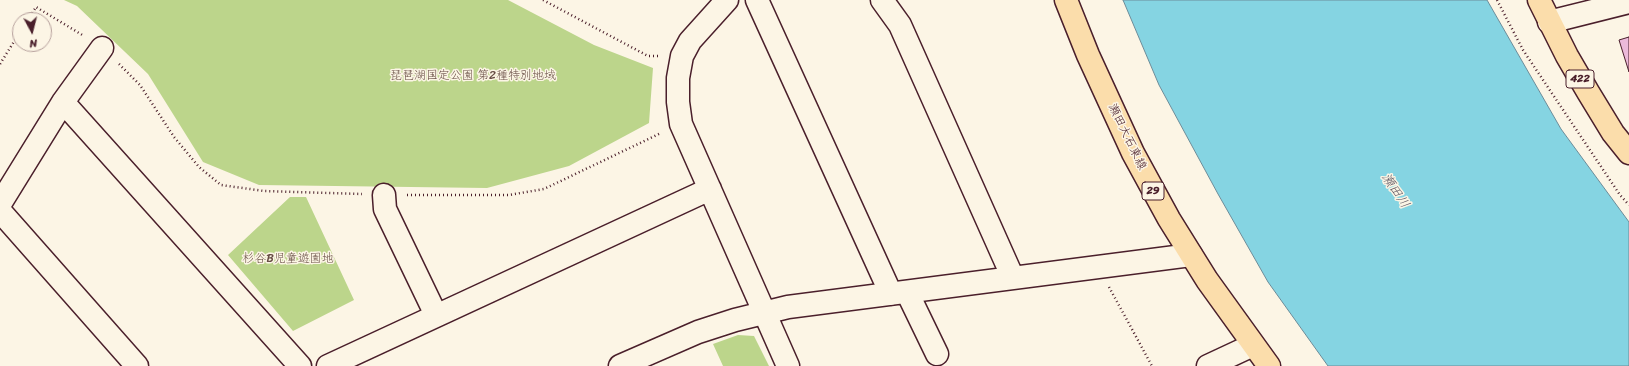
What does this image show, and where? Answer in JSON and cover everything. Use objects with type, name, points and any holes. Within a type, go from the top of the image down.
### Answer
[{"type":"main road","name":"瀬田大石東線","points":[[1066,0],[1088,55],[1133,153],[1169,219],[1207,280],[1269,366]]},
{"type":"main road","name":"422","points":[[1539,0],[1549,22],[1588,92],[1613,133],[1629,153]]},
{"type":"street","points":[[726,0],[690,41],[682,56],[678,78],[681,124],[788,366]]},
{"type":"street","points":[[757,0],[899,293],[936,354]]},
{"type":"street","points":[[882,0],[900,26],[1013,278]]},
{"type":"street","points":[[1549,22],[1629,2]]},
{"type":"street","points":[[0,204],[64,102],[102,48]]},
{"type":"street","points":[[64,102],[300,366]]},
{"type":"street","points":[[328,366],[710,189]]},
{"type":"street","points":[[384,195],[384,210],[436,315]]},
{"type":"street","points":[[0,212],[137,366]]},
{"type":"street","points":[[620,366],[698,332],[735,320],[788,307],[1191,255]]},
{"type":"street","points":[[1208,366],[1253,345]]},
{"type":"path","points":[[543,0],[648,56],[682,56]]},
{"type":"path","points":[[1497,0],[1523,50],[1629,205]]},
{"type":"path","points":[[33,12],[36,7],[44,12]]},
{"type":"path","points":[[52,17],[102,48],[140,85],[174,137],[199,167],[221,185],[264,191],[384,195],[509,195],[544,189],[681,124]]},
{"type":"path","points":[[0,64],[12,45]]},
{"type":"path","points":[[1098,267],[1152,366]]},
{"type":"green space","name":"琵琶湖国定公園 第2種特別地域","points":[[64,0],[508,0],[594,45],[653,68],[649,123],[569,166],[487,188],[259,185],[203,162],[148,74],[77,6]]},
{"type":"green space","name":"杉谷B児童遊園地","points":[[290,197],[306,197],[354,300],[293,331],[228,255]]},
{"type":"green space","points":[[738,335],[754,336],[769,366],[723,366],[713,344]]},
{"type":"water","name":"瀬田川","points":[[1123,0],[1487,0],[1561,129],[1629,222],[1629,366],[1328,366],[1268,282],[1218,194],[1159,85]]},
{"type":"building","points":[[1629,37],[1629,72],[1619,40]]}]
